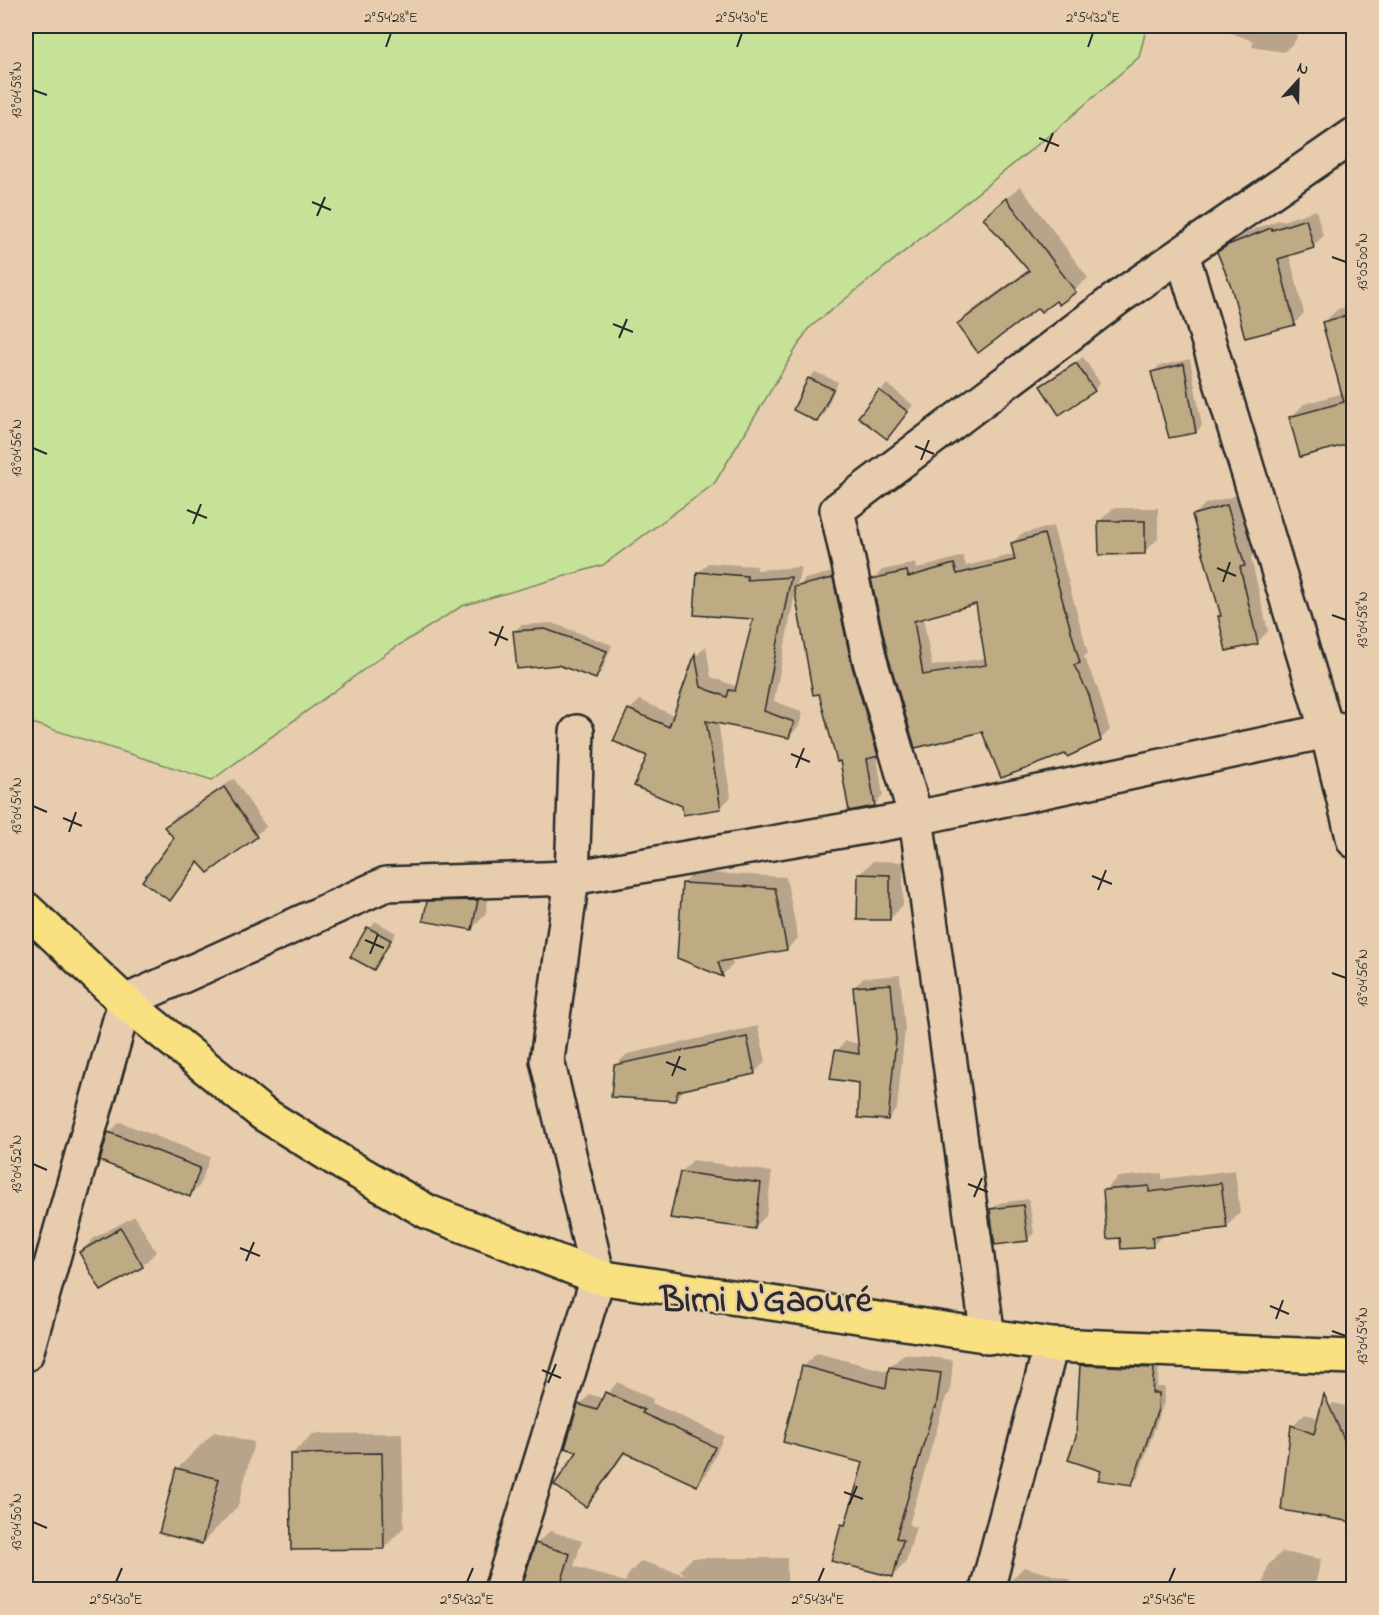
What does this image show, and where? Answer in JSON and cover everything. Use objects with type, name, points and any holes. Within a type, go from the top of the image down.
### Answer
[{"type":"highway","points":[[26,909],[126,1002],[262,1113],[344,1164],[428,1212],[598,1277],[1051,1345],[1353,1357]]},
{"type":"street","points":[[988,1337],[916,818],[870,661],[837,510],[1119,297],[1353,135]]},
{"type":"street","points":[[1182,254],[1340,730],[1353,841]]},
{"type":"street","points":[[26,1354],[126,1002],[386,884],[572,878],[916,818],[1340,730]]},
{"type":"street","points":[[501,1590],[598,1277],[546,1060],[572,878],[577,732]]},
{"type":"street","points":[[987,1590],[1051,1345]]},
{"type":"green space","points":[[26,26],[1147,26],[1139,57],[1057,129],[808,329],[714,484],[603,565],[462,606],[388,652],[212,780],[26,721]]},
{"type":"building","points":[[1006,198],[1076,292],[1059,305],[1056,301],[1041,312],[1038,308],[978,353],[957,324],[1029,271],[983,218]]},
{"type":"building","points":[[1306,219],[1314,248],[1278,259],[1295,325],[1245,338],[1231,286],[1217,252],[1228,245],[1271,228],[1272,230]]},
{"type":"building","points":[[1353,314],[1353,443],[1300,457],[1289,417],[1344,402],[1322,322]]},
{"type":"building","points":[[1076,363],[1095,391],[1059,415],[1040,386]]},
{"type":"building","points":[[1184,364],[1196,433],[1169,438],[1151,372]]},
{"type":"building","points":[[808,378],[833,389],[817,422],[793,410]]},
{"type":"building","points":[[879,390],[908,412],[887,439],[858,417]]},
{"type":"building","points":[[1227,505],[1245,566],[1240,567],[1258,644],[1226,651],[1218,616],[1221,616],[1192,515]]},
{"type":"building","points":[[1098,521],[1145,521],[1145,554],[1099,555]]},
{"type":"building","points":[[1044,534],[1080,663],[1074,665],[1089,695],[1101,741],[1067,757],[1065,754],[1001,778],[982,732],[915,748],[888,656],[871,579],[907,571],[908,577],[954,564],[957,574],[1015,560],[1011,543]],"holes":[[[976,604],[986,665],[923,675],[914,621]]]},
{"type":"building","points":[[697,572],[747,576],[747,580],[791,577],[764,711],[794,722],[789,738],[706,721],[721,809],[683,815],[682,806],[634,786],[647,756],[613,741],[628,709],[669,727],[695,654],[701,687],[727,697],[729,690],[735,691],[753,619],[694,615]]},
{"type":"building","points":[[833,578],[852,666],[878,756],[867,759],[875,806],[849,811],[840,761],[837,762],[819,694],[813,695],[794,587]]},
{"type":"building","points":[[545,629],[607,651],[596,679],[558,665],[517,669],[513,631]]},
{"type":"building","points":[[224,787],[257,837],[208,873],[198,862],[170,901],[142,881],[174,838],[164,827]]},
{"type":"building","points":[[858,874],[890,875],[890,920],[857,920]]},
{"type":"building","points":[[682,883],[775,888],[787,950],[718,962],[723,977],[677,958]]},
{"type":"building","points":[[478,900],[472,930],[423,921],[427,901]]},
{"type":"building","points":[[367,927],[391,940],[374,970],[350,957]]},
{"type":"building","points":[[891,984],[896,1039],[888,1120],[858,1118],[859,1083],[830,1079],[835,1050],[859,1054],[853,987]]},
{"type":"building","points":[[747,1037],[755,1074],[678,1091],[675,1101],[611,1097],[614,1065]]},
{"type":"building","points":[[108,1132],[200,1168],[190,1197],[100,1161]]},
{"type":"building","points":[[680,1172],[761,1183],[755,1229],[670,1218]]},
{"type":"building","points":[[1221,1183],[1227,1228],[1152,1237],[1153,1247],[1121,1249],[1120,1238],[1107,1239],[1103,1190],[1149,1186],[1149,1192]]},
{"type":"building","points":[[1023,1205],[1028,1241],[995,1245],[990,1209]]},
{"type":"building","points":[[121,1228],[143,1267],[101,1291],[79,1252]]},
{"type":"building","points":[[1080,1365],[1154,1368],[1152,1393],[1159,1393],[1158,1409],[1132,1485],[1098,1480],[1101,1471],[1068,1460],[1076,1437]]},
{"type":"building","points":[[802,1366],[886,1388],[889,1367],[941,1373],[936,1408],[934,1408],[896,1538],[903,1540],[893,1577],[831,1561],[841,1524],[845,1525],[863,1463],[783,1442]]},
{"type":"building","points":[[605,1392],[644,1410],[642,1413],[715,1447],[697,1486],[624,1452],[586,1507],[554,1485],[577,1452],[565,1448],[578,1404],[597,1410]]},
{"type":"building","points":[[1324,1394],[1353,1460],[1353,1522],[1281,1510],[1291,1425],[1314,1434]]},
{"type":"building","points":[[382,1453],[384,1549],[291,1550],[290,1454]]},
{"type":"building","points":[[176,1468],[219,1479],[202,1544],[159,1533]]},
{"type":"building","points":[[535,1543],[570,1554],[559,1590],[521,1590]]},
{"type":"district","name":"Birni N'Gaouré","points":[[766,1298]]}]
